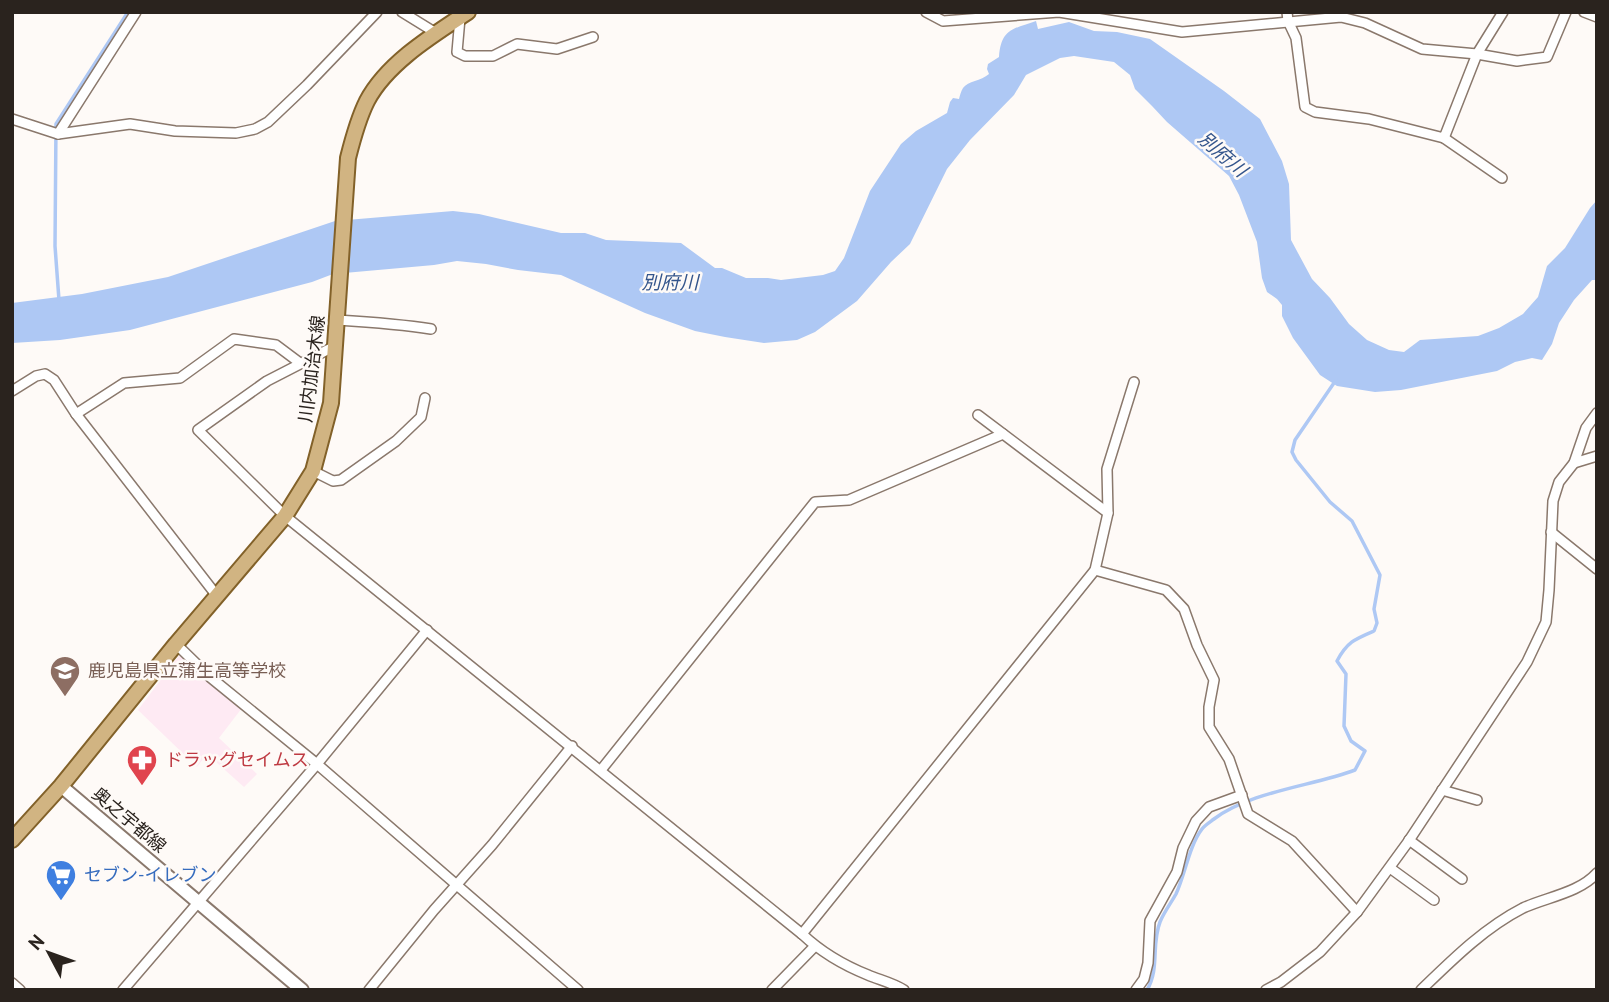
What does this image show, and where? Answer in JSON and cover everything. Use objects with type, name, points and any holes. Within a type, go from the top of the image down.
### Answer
[{"type":"main road","name":"川内加治木線","points":[[12,840],[61,786],[176,644],[285,516],[313,471],[331,403],[344,200],[348,158],[357,123],[369,98],[385,77],[405,57],[464,15]]},
{"type":"street","points":[[58,134],[136,12]]},
{"type":"street","points":[[12,119],[58,134],[130,124],[175,131],[236,133],[255,130],[268,122],[309,83],[377,12]]},
{"type":"street","points":[[401,12],[436,33]]},
{"type":"street","points":[[926,12],[943,21],[1059,12],[1182,32],[1287,17],[1341,17],[1365,23],[1422,49],[1517,61],[1547,57],[1566,12]]},
{"type":"street","points":[[1444,138],[1478,54],[1503,12]]},
{"type":"street","points":[[1584,12],[1597,18]]},
{"type":"street","points":[[464,15],[457,52],[465,56],[493,56],[517,44],[557,49],[593,37]]},
{"type":"street","points":[[1287,17],[1296,38],[1305,107],[1315,112],[1369,119],[1444,138],[1502,178]]},
{"type":"street","points":[[337,320],[431,329]]},
{"type":"street","points":[[76,414],[124,383],[180,378],[234,339],[276,345],[300,363]]},
{"type":"street","points":[[335,346],[267,381],[198,430],[285,516],[572,746],[815,946],[836,960],[904,990]]},
{"type":"street","points":[[12,391],[36,376],[45,374],[54,380],[76,414],[217,596]]},
{"type":"street","points":[[802,934],[1095,570],[1108,513],[1107,469],[1133,382]]},
{"type":"street","points":[[313,471],[333,481],[341,480],[396,440],[421,417],[425,398]]},
{"type":"street","points":[[1266,990],[1320,952],[1357,912],[1390,868],[1527,662],[1546,622],[1553,501],[1559,482],[1574,463],[1586,428],[1597,414]]},
{"type":"street","points":[[978,415],[1108,513]]},
{"type":"street","points":[[601,770],[815,502],[849,500],[1003,433]]},
{"type":"street","points":[[1574,463],[1597,456]]},
{"type":"street","points":[[1552,532],[1597,569]]},
{"type":"street","points":[[1095,570],[1166,590],[1184,609],[1214,680],[1209,707],[1209,727],[1229,759],[1248,814],[1292,841],[1357,912]]},
{"type":"street","points":[[123,990],[428,630]]},
{"type":"street","points":[[176,644],[210,677],[317,764],[578,990]]},
{"type":"street","points":[[369,990],[572,746]]},
{"type":"street","name":"奥之宇都線","points":[[61,786],[302,990]]},
{"type":"street","points":[[1442,790],[1477,800]]},
{"type":"street","points":[[1136,990],[1144,979],[1148,964],[1150,921],[1177,872],[1196,821],[1209,807],[1243,797]]},
{"type":"street","points":[[1409,840],[1462,879]]},
{"type":"street","points":[[1390,868],[1434,900]]},
{"type":"street","points":[[1420,990],[1467,946],[1503,920],[1524,908],[1577,887],[1597,873]]},
{"type":"street","points":[[772,990],[815,946]]},
{"type":"street","points":[[12,983],[20,990]]},
{"type":"shaded area","points":[[181,653],[242,708],[219,738],[257,774],[244,787],[207,754],[197,767],[138,710]]},
{"type":"water","name":"別府川","points":[[1036,21],[1038,29],[1069,22],[1094,31],[1117,32],[1150,39],[1260,119],[1282,161],[1289,184],[1291,240],[1312,279],[1349,324],[1367,340],[1389,350],[1404,352],[1420,340],[1478,336],[1523,314],[1538,297],[1547,266],[1565,248],[1597,200],[1597,280],[1592,280],[1574,300],[1559,323],[1552,344],[1542,360],[1532,358],[1515,362],[1497,371],[1401,390],[1375,392],[1337,386],[1320,375],[1293,338],[1282,316],[1282,305],[1267,292],[1262,278],[1257,242],[1229,176],[1167,122],[1135,89],[1130,75],[1114,62],[1074,56],[1060,58],[1026,75],[1014,95],[970,140],[947,169],[910,244],[857,301],[815,332],[797,340],[764,343],[695,331],[645,313],[561,275],[457,261],[333,274],[312,282],[130,330],[60,340],[12,343],[12,303],[82,294],[168,277],[335,221],[453,211],[479,214],[561,233],[585,233],[606,240],[681,243],[715,268],[722,268],[746,278],[781,280],[823,275],[835,271],[844,258],[870,191],[901,144],[916,131],[947,113],[950,102],[953,98],[959,99],[965,86],[989,74],[988,64],[999,57],[1006,35]]},
{"type":"waterway","points":[[59,300],[55,246],[56,124],[128,12]]},
{"type":"waterway","points":[[1147,990],[1153,973],[1160,922],[1176,894],[1194,844],[1203,828],[1229,810],[1264,795],[1355,770],[1365,751],[1351,741],[1344,726],[1346,674],[1337,661],[1352,642],[1374,631],[1377,623],[1374,609],[1380,575],[1352,521],[1330,502],[1292,452],[1295,440],[1336,380]]},
{"type":"place","name":"鹿児島県立蒲生高等学校","points":[[65,698]]},
{"type":"place","name":"ドラッグセイムス","points":[[142,787]]},
{"type":"place","name":"セブン-イレブン","points":[[61,902]]}]
